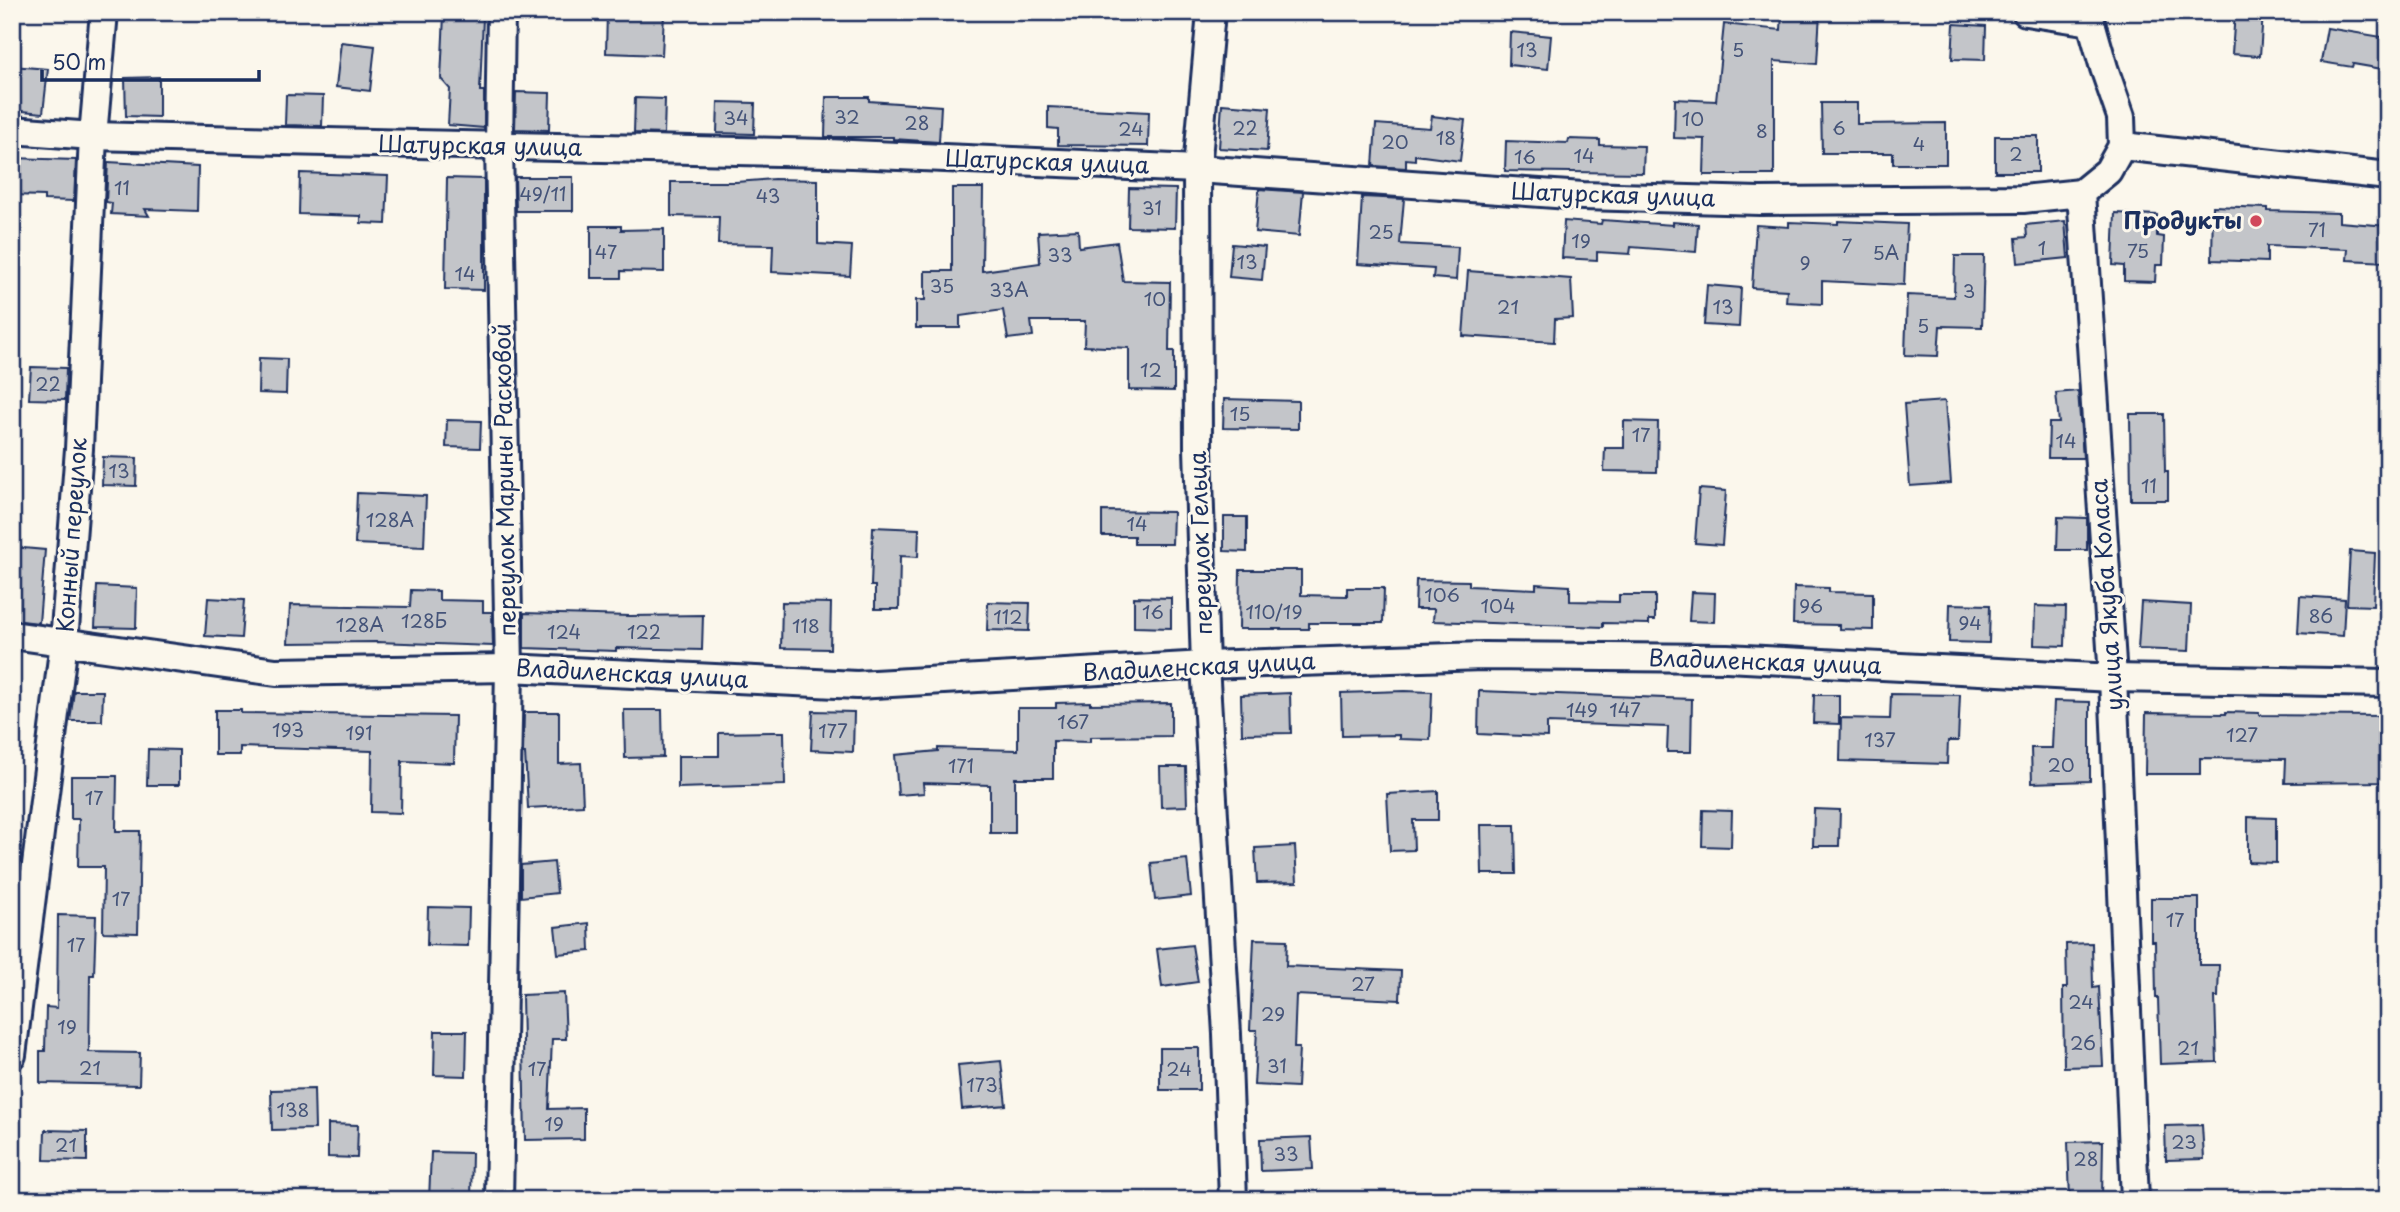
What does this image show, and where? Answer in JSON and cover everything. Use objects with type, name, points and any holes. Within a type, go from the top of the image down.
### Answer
[{"type":"street","name":"Конный переулок","points":[[12,1055],[64,642],[79,449],[93,136],[104,12]]},
{"type":"street","name":"переулок Марины Расковой","points":[[499,1200],[509,668],[499,146],[500,12]]},
{"type":"street","name":"переулок Гельца","points":[[1211,12],[1196,169],[1198,448],[1205,665],[1226,1020],[1233,1200]]},
{"type":"street","points":[[2026,12],[2090,17],[2121,117],[2122,146],[2108,171],[2081,193]]},
{"type":"street","name":"Шатурская улица","points":[[12,130],[93,136],[828,153],[1196,169],[1583,196],[1760,201],[2009,199],[2081,193]]},
{"type":"street","points":[[2122,146],[2388,176]]},
{"type":"street","name":"улица Якуба Коласа","points":[[2081,193],[2113,678],[2135,1200]]},
{"type":"street","name":"Владиленская улица","points":[[12,635],[276,672],[509,668],[857,685],[1205,665],[1483,656],[1727,658],[2113,678],[2388,683]]},
{"type":"building","points":[[607,12],[664,14],[662,55],[606,53]]},
{"type":"building","points":[[1782,12],[1820,12],[1817,64],[1774,61],[1774,175],[1704,175],[1705,139],[1674,138],[1675,99],[1716,101],[1724,24],[1781,30]]},
{"type":"building","points":[[2235,12],[2263,12],[2260,56],[2232,54]]},
{"type":"building","points":[[444,15],[483,17],[480,91],[484,91],[484,128],[448,125],[450,89],[441,79]]},
{"type":"building","points":[[1954,24],[1986,26],[1985,60],[1952,59]]},
{"type":"building","points":[[2327,28],[2388,38],[2388,70],[2321,62]]},
{"type":"building","points":[[1510,32],[1551,36],[1548,69],[1509,65]]},
{"type":"building","points":[[341,42],[375,46],[370,91],[336,87]]},
{"type":"building","points":[[12,66],[48,69],[43,113],[12,110]]},
{"type":"building","points":[[159,77],[159,117],[126,116],[125,78]]},
{"type":"building","points":[[516,92],[550,93],[549,130],[515,129]]},
{"type":"building","points":[[286,95],[323,96],[322,126],[285,125]]},
{"type":"building","points":[[826,97],[869,97],[869,101],[941,106],[939,142],[893,137],[825,137]]},
{"type":"building","points":[[635,98],[665,99],[664,134],[634,133]]},
{"type":"building","points":[[718,102],[755,103],[754,134],[717,133]]},
{"type":"building","points":[[1821,103],[1857,103],[1857,124],[1946,123],[1946,164],[1893,164],[1893,153],[1822,153]]},
{"type":"building","points":[[1222,104],[1270,108],[1267,151],[1219,148]]},
{"type":"building","points":[[1048,107],[1149,112],[1148,146],[1058,145],[1058,129],[1048,128]]},
{"type":"building","points":[[1432,116],[1465,120],[1460,161],[1415,155],[1415,160],[1406,159],[1406,168],[1373,166],[1376,124],[1430,128]]},
{"type":"building","points":[[1995,136],[2038,136],[2038,172],[1995,172]]},
{"type":"building","points":[[1569,139],[1600,140],[1600,145],[1644,146],[1643,173],[1505,171],[1506,141],[1568,143]]},
{"type":"building","points":[[12,158],[76,160],[74,201],[12,195]]},
{"type":"building","points":[[108,162],[198,167],[197,211],[145,209],[149,216],[111,214],[112,203],[106,202]]},
{"type":"building","points":[[300,173],[388,176],[386,224],[361,223],[361,216],[299,214]]},
{"type":"building","points":[[515,177],[573,177],[573,211],[516,211]]},
{"type":"building","points":[[447,178],[484,179],[484,290],[445,289]]},
{"type":"building","points":[[818,180],[818,244],[852,246],[850,276],[772,272],[773,245],[718,244],[719,217],[671,216],[671,182]]},
{"type":"building","points":[[952,188],[983,188],[982,271],[1040,263],[1038,232],[1078,230],[1079,247],[1117,242],[1123,281],[1170,282],[1169,351],[1174,351],[1174,391],[1129,390],[1129,348],[1084,346],[1085,321],[1031,321],[1033,336],[1008,339],[1003,310],[960,316],[960,328],[916,328],[916,300],[925,300],[925,271],[952,271]]},
{"type":"building","points":[[1129,188],[1176,189],[1175,228],[1128,227]]},
{"type":"building","points":[[1259,189],[1303,192],[1299,236],[1255,232]]},
{"type":"building","points":[[1362,197],[1404,199],[1400,244],[1458,247],[1456,280],[1433,278],[1434,269],[1358,264]]},
{"type":"building","points":[[2213,206],[2339,213],[2339,222],[2388,226],[2388,262],[2347,260],[2348,249],[2267,246],[2267,262],[2212,260]]},
{"type":"building","points":[[2115,213],[2157,215],[2157,236],[2164,237],[2163,265],[2156,265],[2155,282],[2124,281],[2124,266],[2113,265]]},
{"type":"building","points":[[1602,220],[1698,224],[1696,252],[1631,247],[1630,254],[1597,252],[1597,260],[1562,258],[1564,221],[1601,224]]},
{"type":"building","points":[[1838,221],[1907,224],[1904,285],[1822,281],[1822,304],[1786,302],[1787,290],[1752,288],[1756,225],[1789,227],[1789,222],[1838,224]]},
{"type":"building","points":[[2065,221],[2068,258],[2018,263],[2016,238],[2027,237],[2026,225]]},
{"type":"building","points":[[591,226],[621,226],[621,230],[664,229],[664,272],[621,271],[621,278],[591,278]]},
{"type":"building","points":[[1232,244],[1265,247],[1262,280],[1229,277]]},
{"type":"building","points":[[1955,256],[1984,256],[1982,327],[1940,326],[1938,356],[1905,355],[1907,295],[1954,297]]},
{"type":"building","points":[[1468,271],[1571,279],[1573,318],[1555,319],[1554,342],[1463,336]]},
{"type":"building","points":[[1707,285],[1741,288],[1739,327],[1704,325]]},
{"type":"building","points":[[259,358],[287,359],[286,394],[258,393]]},
{"type":"building","points":[[31,367],[66,368],[65,400],[29,399]]},
{"type":"building","points":[[2078,391],[2083,458],[2048,458],[2049,423],[2059,423],[2056,393]]},
{"type":"building","points":[[1224,399],[1298,401],[1298,429],[1223,428]]},
{"type":"building","points":[[1945,401],[1951,483],[1910,486],[1904,404]]},
{"type":"building","points":[[2130,414],[2164,414],[2168,500],[2131,500]]},
{"type":"building","points":[[447,420],[481,421],[480,448],[446,447]]},
{"type":"building","points":[[1624,421],[1658,422],[1657,472],[1604,471],[1605,448],[1624,448]]},
{"type":"building","points":[[103,457],[137,458],[136,486],[102,485]]},
{"type":"building","points":[[1699,489],[1726,491],[1722,545],[1695,543]]},
{"type":"building","points":[[357,493],[426,496],[424,547],[355,544]]},
{"type":"building","points":[[1102,511],[1173,512],[1172,544],[1134,544],[1134,536],[1102,536]]},
{"type":"building","points":[[1224,517],[1247,517],[1247,552],[1224,551]]},
{"type":"building","points":[[2058,517],[2087,518],[2087,550],[2057,550]]},
{"type":"building","points":[[873,527],[919,529],[918,557],[900,556],[899,609],[875,609],[875,586],[871,586]]},
{"type":"building","points":[[12,547],[45,550],[39,623],[12,620]]},
{"type":"building","points":[[2350,551],[2375,553],[2373,606],[2347,605]]},
{"type":"building","points":[[1240,570],[1301,570],[1301,595],[1347,596],[1347,588],[1384,588],[1383,623],[1309,623],[1309,629],[1239,629]]},
{"type":"building","points":[[1416,580],[1469,581],[1469,586],[1536,589],[1536,584],[1570,586],[1570,601],[1619,602],[1619,595],[1655,595],[1655,620],[1649,620],[1649,624],[1603,623],[1603,627],[1433,621],[1434,609],[1415,609]]},
{"type":"building","points":[[97,586],[137,588],[136,628],[95,627]]},
{"type":"building","points":[[1794,587],[1829,588],[1829,592],[1873,593],[1873,630],[1839,629],[1839,625],[1793,624]]},
{"type":"building","points":[[411,590],[439,591],[439,600],[483,601],[483,612],[492,612],[493,646],[376,642],[288,643],[290,605],[410,607]]},
{"type":"building","points":[[1691,592],[1715,593],[1714,622],[1689,621]]},
{"type":"building","points":[[2300,596],[2345,599],[2343,636],[2298,633]]},
{"type":"building","points":[[1134,597],[1171,598],[1171,628],[1134,627]]},
{"type":"building","points":[[208,598],[244,600],[241,638],[205,636]]},
{"type":"building","points":[[782,602],[831,603],[830,649],[781,648]]},
{"type":"building","points":[[988,602],[1030,603],[1029,631],[987,630]]},
{"type":"building","points":[[2141,602],[2191,605],[2189,651],[2138,649]]},
{"type":"building","points":[[1950,604],[1990,605],[1989,643],[1949,642]]},
{"type":"building","points":[[2035,606],[2066,607],[2065,646],[2034,645]]},
{"type":"building","points":[[524,613],[703,615],[702,650],[524,648]]},
{"type":"building","points":[[74,691],[103,691],[102,721],[70,721]]},
{"type":"building","points":[[1479,691],[1692,699],[1691,752],[1667,752],[1668,727],[1547,723],[1547,737],[1478,734]]},
{"type":"building","points":[[1432,692],[1430,740],[1399,739],[1399,735],[1342,736],[1341,693]]},
{"type":"building","points":[[1290,693],[1291,733],[1242,734],[1241,695]]},
{"type":"building","points":[[1891,694],[1960,695],[1958,741],[1948,741],[1947,764],[1840,761],[1841,718],[1890,719]]},
{"type":"building","points":[[1814,695],[1839,695],[1839,724],[1813,723]]},
{"type":"building","points":[[2054,701],[2090,702],[2090,781],[2032,783],[2031,748],[2052,748]]},
{"type":"building","points":[[1056,703],[1171,703],[1171,736],[1090,737],[1090,742],[1053,741],[1053,778],[1015,778],[1015,833],[990,833],[990,785],[923,783],[924,793],[898,795],[895,755],[938,751],[938,748],[1018,750],[1018,708],[1056,708]]},
{"type":"building","points":[[215,710],[241,710],[241,713],[455,716],[454,763],[402,761],[401,813],[371,812],[372,751],[240,747],[240,755],[215,755]]},
{"type":"building","points":[[624,710],[662,710],[663,757],[625,758]]},
{"type":"building","points":[[813,711],[854,712],[853,752],[811,750]]},
{"type":"building","points":[[524,712],[559,712],[559,764],[581,763],[583,805],[528,808],[523,753]]},
{"type":"building","points":[[2226,712],[2259,715],[2388,716],[2388,782],[2285,783],[2286,759],[2200,758],[2200,774],[2145,774],[2146,713]]},
{"type":"building","points":[[784,732],[785,785],[678,788],[678,756],[719,756],[719,733]]},
{"type":"building","points":[[148,749],[179,750],[179,785],[147,785]]},
{"type":"building","points":[[1160,767],[1186,767],[1187,806],[1161,807]]},
{"type":"building","points":[[71,776],[117,776],[116,831],[140,831],[138,933],[103,932],[104,867],[78,867],[79,819],[71,819]]},
{"type":"building","points":[[1438,791],[1438,820],[1413,820],[1414,850],[1390,851],[1387,794]]},
{"type":"building","points":[[1814,809],[1840,810],[1839,846],[1813,846]]},
{"type":"building","points":[[1703,810],[1732,811],[1731,847],[1702,846]]},
{"type":"building","points":[[2248,817],[2276,818],[2276,863],[2248,862]]},
{"type":"building","points":[[1481,825],[1515,825],[1516,874],[1482,874]]},
{"type":"building","points":[[1295,846],[1297,882],[1257,883],[1255,848]]},
{"type":"building","points":[[1187,859],[1191,896],[1155,900],[1151,863]]},
{"type":"building","points":[[554,862],[557,893],[521,897],[521,865]]},
{"type":"building","points":[[2151,898],[2199,898],[2199,965],[2219,965],[2218,997],[2215,997],[2217,1062],[2160,1064],[2155,941],[2151,941]]},
{"type":"building","points":[[428,907],[469,908],[468,946],[427,945]]},
{"type":"building","points":[[58,915],[96,916],[94,975],[90,975],[89,1052],[140,1053],[139,1085],[40,1083],[40,1051],[45,1051],[46,1007],[57,1008]]},
{"type":"building","points":[[589,923],[590,951],[558,954],[555,927]]},
{"type":"building","points":[[1254,939],[1287,940],[1286,966],[1401,971],[1400,1000],[1296,995],[1294,1048],[1299,1048],[1297,1087],[1254,1085],[1257,1030],[1250,1030]]},
{"type":"building","points":[[2092,943],[2093,988],[2099,987],[2103,1066],[2064,1067],[2063,988],[2067,988],[2066,944]]},
{"type":"building","points":[[1192,945],[1198,982],[1162,987],[1157,949]]},
{"type":"building","points":[[564,993],[566,1039],[552,1039],[549,1109],[584,1108],[584,1139],[525,1140],[522,995]]},
{"type":"building","points":[[435,1031],[467,1031],[466,1076],[434,1075]]},
{"type":"building","points":[[1160,1048],[1199,1048],[1199,1090],[1160,1090]]},
{"type":"building","points":[[1001,1061],[1006,1105],[962,1109],[958,1065]]},
{"type":"building","points":[[314,1089],[315,1129],[272,1130],[271,1090]]},
{"type":"building","points":[[328,1124],[358,1125],[357,1158],[328,1157]]},
{"type":"building","points":[[2202,1125],[2204,1159],[2166,1160],[2165,1126]]},
{"type":"building","points":[[45,1130],[87,1131],[87,1161],[44,1160]]},
{"type":"building","points":[[1311,1137],[1313,1169],[1261,1171],[1260,1139]]},
{"type":"building","points":[[2103,1141],[2102,1200],[2070,1200],[2068,1142]]},
{"type":"building","points":[[431,1152],[472,1153],[471,1200],[429,1200]]},
{"type":"place","name":"Продукты","points":[[2256,221]]}]
